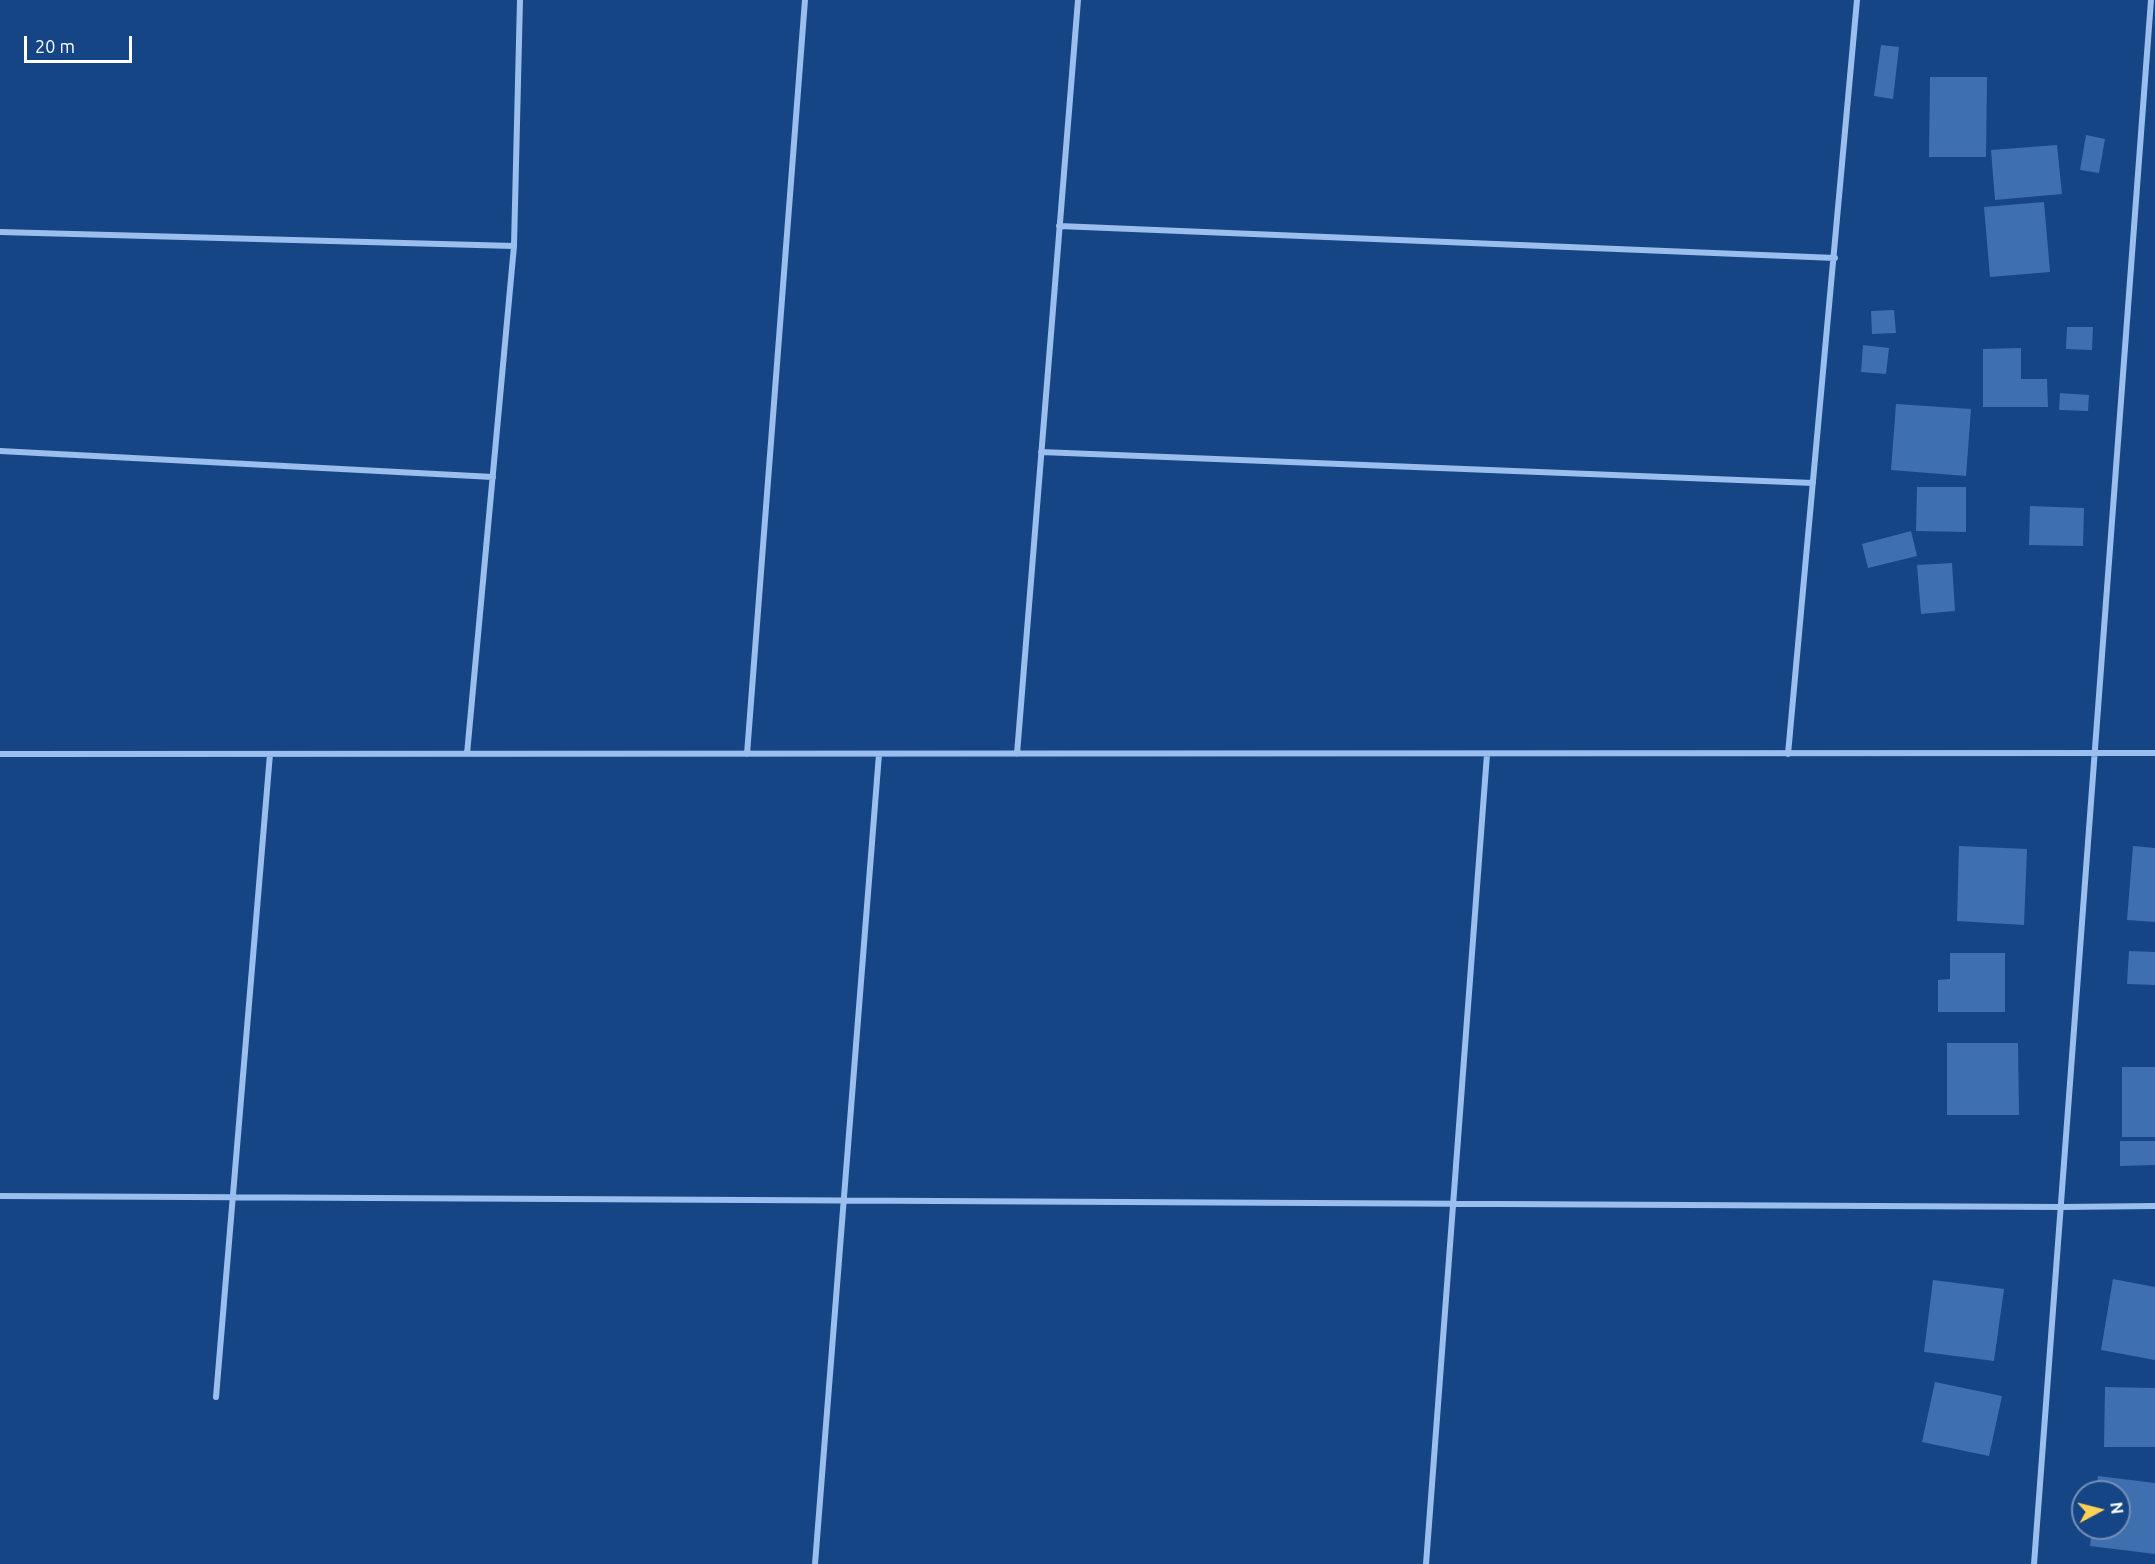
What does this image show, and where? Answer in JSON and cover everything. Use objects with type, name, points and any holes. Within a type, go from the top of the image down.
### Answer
[{"type":"street","points":[[467,754],[514,246],[520,0]]},
{"type":"street","points":[[747,754],[805,0]]},
{"type":"street","points":[[1017,754],[1078,0]]},
{"type":"street","points":[[1788,754],[1857,0]]},
{"type":"street","points":[[2034,1564],[2151,0]]},
{"type":"street","points":[[1059,226],[1835,258]]},
{"type":"street","points":[[0,232],[514,246]]},
{"type":"street","points":[[0,451],[493,477]]},
{"type":"street","points":[[1041,452],[1813,483]]},
{"type":"street","points":[[0,754],[2155,753]]},
{"type":"street","points":[[216,1397],[270,754]]},
{"type":"street","points":[[815,1564],[879,754]]},
{"type":"street","points":[[1426,1564],[1487,754]]},
{"type":"street","points":[[0,1196],[2155,1206]]},
{"type":"building","points":[[1881,45],[1899,47],[1893,99],[1874,96]]},
{"type":"building","points":[[1930,77],[1987,77],[1986,157],[1929,157]]},
{"type":"building","points":[[2086,135],[2105,139],[2099,173],[2080,170]]},
{"type":"building","points":[[2057,145],[2062,194],[1995,200],[1991,150]]},
{"type":"building","points":[[2044,202],[2050,272],[1990,277],[1984,207]]},
{"type":"building","points":[[1894,310],[1896,333],[1872,334],[1871,311]]},
{"type":"building","points":[[2067,327],[2093,327],[2092,350],[2066,349]]},
{"type":"building","points":[[1863,345],[1889,348],[1886,374],[1861,372]]},
{"type":"building","points":[[2021,348],[2021,379],[2047,379],[2048,407],[1983,407],[1983,349]]},
{"type":"building","points":[[2060,393],[2089,395],[2088,411],[2059,410]]},
{"type":"building","points":[[1896,404],[1971,409],[1966,476],[1891,470]]},
{"type":"building","points":[[1917,487],[1966,487],[1966,532],[1916,531]]},
{"type":"building","points":[[2030,506],[2084,508],[2083,546],[2029,545]]},
{"type":"building","points":[[1911,531],[1917,556],[1868,568],[1862,544]]},
{"type":"building","points":[[1952,563],[1955,611],[1921,614],[1917,565]]},
{"type":"building","points":[[1959,846],[2027,849],[2024,925],[1957,921]]},
{"type":"building","points":[[2133,846],[2155,848],[2155,922],[2127,920]]},
{"type":"building","points":[[2129,951],[2155,952],[2155,985],[2127,984]]},
{"type":"building","points":[[1950,953],[2005,953],[2005,1012],[1938,1012],[1938,980],[1950,979]]},
{"type":"building","points":[[1947,1043],[2018,1043],[2019,1115],[1947,1115]]},
{"type":"building","points":[[2122,1067],[2155,1067],[2155,1137],[2122,1137]]},
{"type":"building","points":[[2120,1141],[2155,1141],[2155,1165],[2120,1166]]},
{"type":"building","points":[[2113,1279],[2155,1287],[2155,1360],[2101,1350]]},
{"type":"building","points":[[1933,1280],[2004,1289],[1994,1361],[1924,1352]]},
{"type":"building","points":[[1935,1382],[2002,1396],[1989,1456],[1922,1442]]},
{"type":"building","points":[[2105,1387],[2155,1388],[2155,1447],[2104,1447]]},
{"type":"building","points":[[2098,1476],[2131,1480],[2098,1480]]},
{"type":"building","points":[[2131,1480],[2155,1483],[2155,1554],[2090,1546],[2091,1540],[2131,1540]]}]
